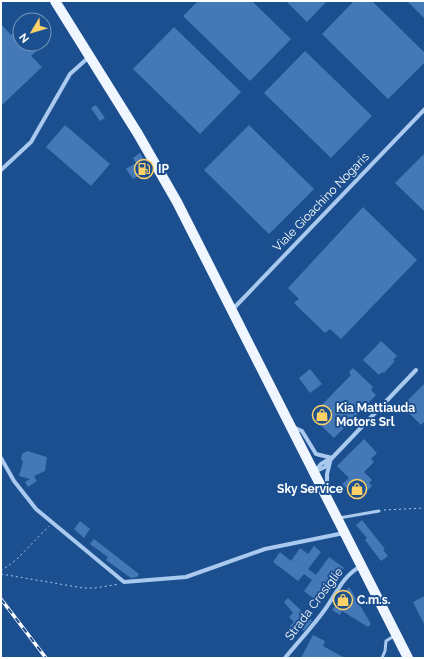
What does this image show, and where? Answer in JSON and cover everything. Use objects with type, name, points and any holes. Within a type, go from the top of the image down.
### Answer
[{"type":"main road","points":[[55,1],[177,202],[408,658]]},
{"type":"street","points":[[1,170],[31,142],[70,74],[89,56]]},
{"type":"street","name":"Viale Gioachino Nogaris","points":[[232,310],[425,109]]},
{"type":"street","points":[[314,472],[325,467],[416,370]]},
{"type":"street","points":[[291,427],[302,431],[316,454],[332,458]]},
{"type":"street","points":[[1,458],[25,497],[50,522],[124,582],[186,577],[264,548],[345,533]]},
{"type":"street","points":[[327,496],[327,474],[332,458]]},
{"type":"street","name":"Strada Crosiglie","points":[[285,658],[326,608],[345,578],[353,570],[362,566]]},
{"type":"lane","points":[[337,518],[378,511]]},
{"type":"lane","points":[[382,658],[386,641],[396,634]]},
{"type":"path","points":[[378,511],[425,508]]},
{"type":"path","points":[[1,571],[16,560],[47,530],[50,522]]},
{"type":"path","points":[[1,574],[83,588],[95,588],[124,582]]},
{"type":"building","points":[[198,1],[252,1],[291,39],[250,81],[183,16]]},
{"type":"building","points":[[286,1],[327,1],[307,22]]},
{"type":"building","points":[[354,1],[372,1],[425,53],[425,62],[388,99],[322,34]]},
{"type":"building","points":[[407,1],[425,1],[425,19]]},
{"type":"building","points":[[1,24],[11,35],[12,34],[12,52],[35,52],[31,56],[42,67],[1,106]]},
{"type":"building","points":[[174,27],[241,92],[200,134],[133,69]]},
{"type":"building","points":[[305,51],[372,116],[331,158],[264,93]]},
{"type":"building","points":[[96,105],[105,118],[100,121],[91,108]]},
{"type":"building","points":[[65,125],[110,164],[91,186],[46,147]]},
{"type":"building","points":[[249,125],[314,189],[269,234],[204,170]]},
{"type":"building","points":[[140,153],[152,173],[145,177],[143,173],[133,179],[126,169],[136,163],[133,158]]},
{"type":"building","points":[[425,153],[425,212],[395,183]]},
{"type":"building","points":[[363,207],[417,260],[341,339],[330,329],[325,333],[294,303],[299,299],[288,288]]},
{"type":"building","points":[[381,341],[397,356],[393,360],[395,361],[384,373],[382,372],[379,375],[363,360]]},
{"type":"building","points":[[353,368],[373,387],[371,390],[376,395],[334,438],[311,416],[351,375],[349,372]]},
{"type":"building","points":[[310,369],[322,384],[310,393],[299,378]]},
{"type":"building","points":[[425,383],[425,421],[421,425],[402,406]]},
{"type":"building","points":[[364,439],[377,453],[371,459],[374,462],[364,472],[372,480],[369,483],[372,486],[358,500],[342,484],[349,478],[337,466]]},
{"type":"building","points":[[27,451],[47,457],[45,471],[34,476],[37,481],[28,487],[25,482],[30,479],[19,476],[23,462],[21,459],[22,454]]},
{"type":"building","points":[[362,520],[385,549],[383,550],[388,556],[381,561],[365,540],[367,538],[356,525]]},
{"type":"building","points":[[80,521],[90,529],[84,538],[74,529]]},
{"type":"building","points":[[94,539],[139,574],[137,577],[131,578],[106,560],[108,557],[90,544]]},
{"type":"building","points":[[314,546],[321,552],[308,569],[316,575],[329,557],[344,568],[318,602],[304,591],[312,580],[304,574],[298,581],[273,562],[280,552],[291,561],[300,548],[308,554]]},
{"type":"building","points":[[349,587],[371,624],[368,627],[342,611],[340,615],[332,610]]},
{"type":"building","points":[[425,596],[425,626],[413,602]]},
{"type":"building","points":[[288,598],[312,621],[304,631],[300,627],[295,632],[290,626],[294,622],[289,617],[293,613],[284,602]]},
{"type":"building","points":[[313,635],[325,641],[323,646],[345,658],[301,658]]},
{"type":"railway","points":[[1,599],[46,658]]},
{"type":"place","name":"IP","points":[[144,169]]},
{"type":"place","name":"Kia Mattiauda Motors Srl","points":[[322,415]]},
{"type":"place","name":"Sky Service","points":[[357,489]]},
{"type":"place","name":"C.m.s.","points":[[343,600]]}]
